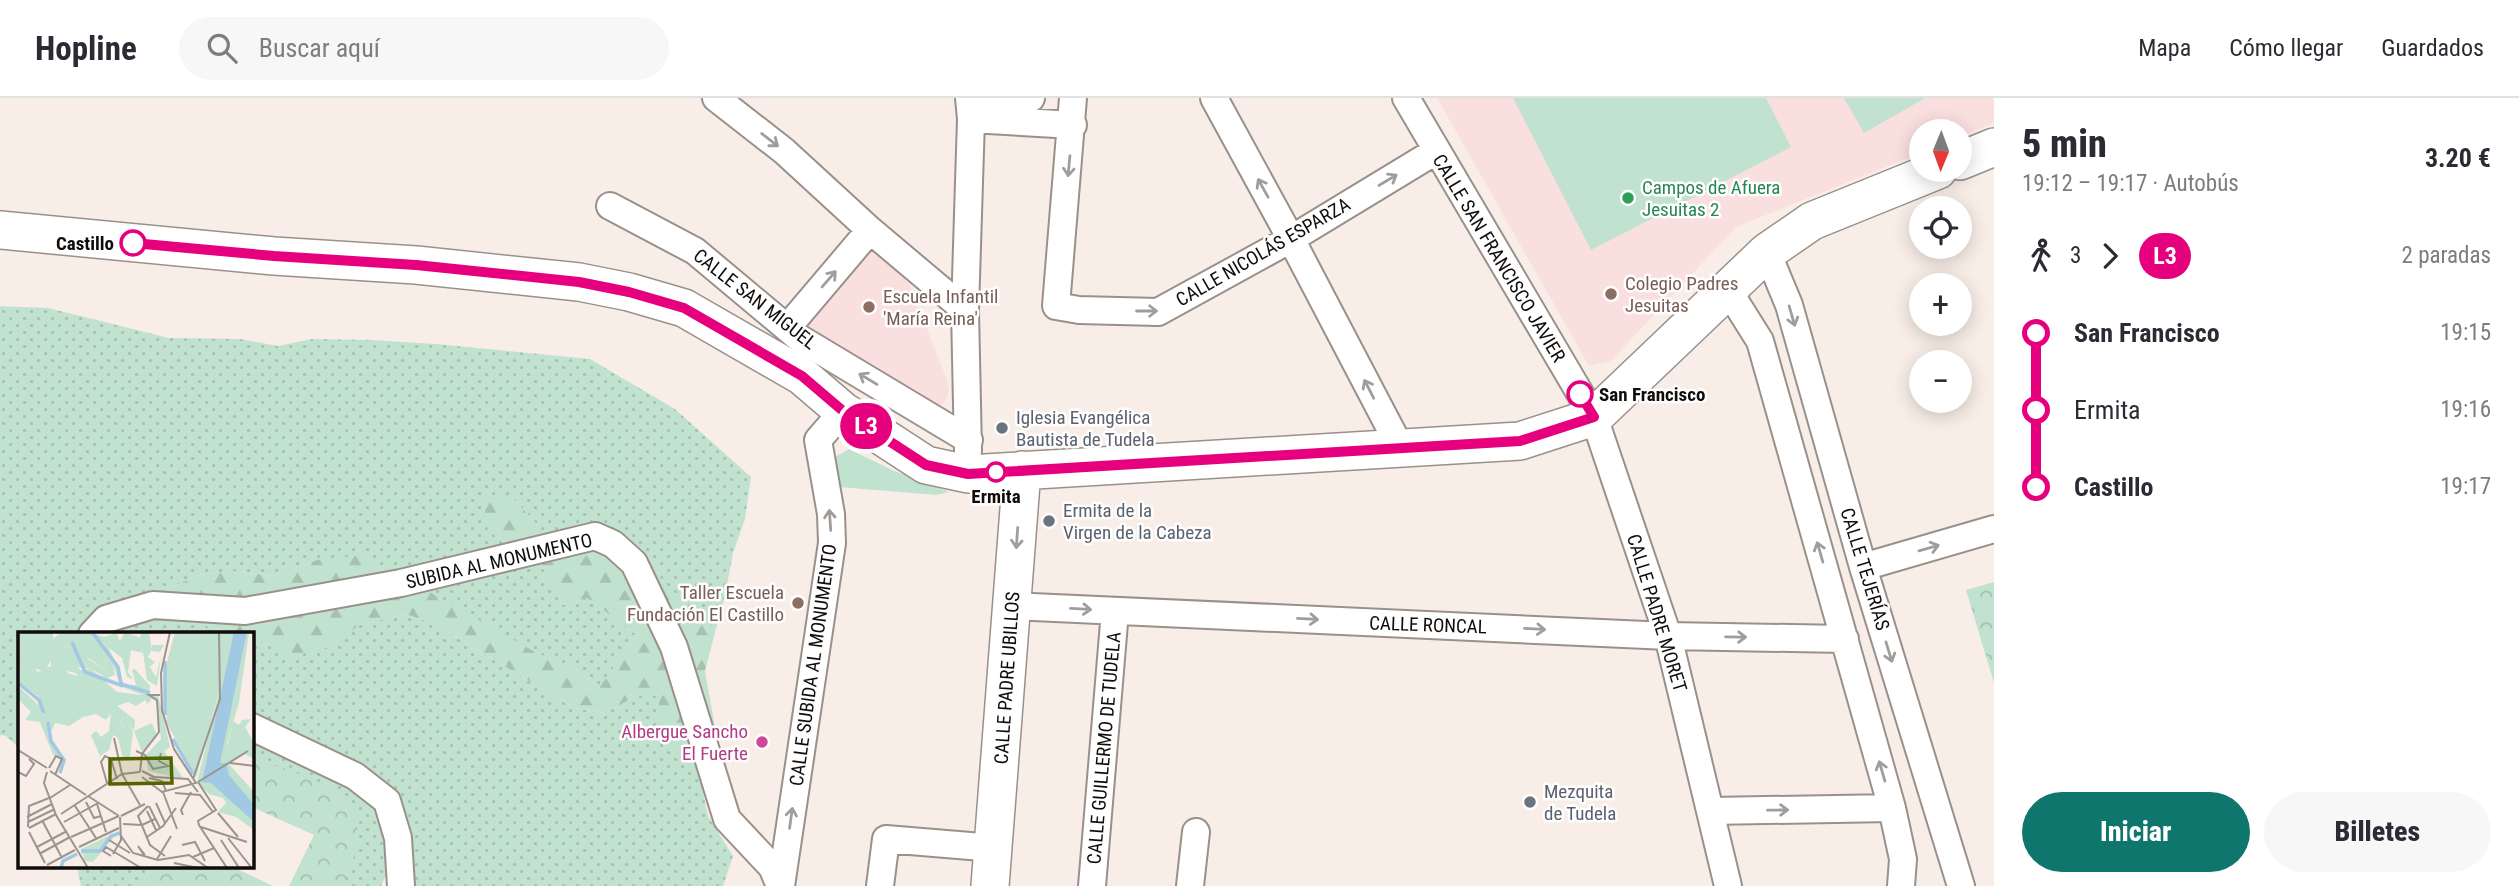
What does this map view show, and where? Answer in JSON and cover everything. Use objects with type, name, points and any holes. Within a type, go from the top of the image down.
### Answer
[{"type":"street","points":[[716,98],[785,151],[870,230],[965,310]]},
{"type":"street","points":[[970,108],[977,107],[985,100],[1018,104],[1031,98]]},
{"type":"street","points":[[970,108],[1073,125],[1073,98]]},
{"type":"street","points":[[1214,98],[1292,239],[1401,449]]},
{"type":"street","name":"CALLE SAN FRANCISCO JAVIER","points":[[1406,98],[1594,417]]},
{"type":"street","points":[[968,457],[965,310],[970,108]]},
{"type":"street","name":"CALLE NICOLÁS ESPARZA","points":[[1073,125],[1056,306],[1079,310],[1158,312],[1292,239],[1436,151]]},
{"type":"street","points":[[1972,156],[1994,147]]},
{"type":"street","points":[[0,230],[274,256],[416,265],[579,282],[629,292],[684,308],[802,376],[843,411],[926,465],[968,457],[1022,471],[1520,441],[1594,417],[1767,252],[1812,221],[1909,182]]},
{"type":"street","name":"CALLE SAN MIGUEL","points":[[610,206],[695,251],[799,338],[968,457]]},
{"type":"street","points":[[787,328],[870,230]]},
{"type":"street","name":"CALLE TEJERÍAS","points":[[1767,252],[1789,304],[1863,567],[1961,886]]},
{"type":"street","name":"CALLE TEJERÍAS","points":[[1728,290],[1760,341],[1892,808],[1903,859],[1901,886]]},
{"type":"street","name":"CALLE SUBIDA AL MONUMENTO","points":[[780,886],[832,543],[831,514],[818,440],[843,411]]},
{"type":"street","name":"CALLE PADRE MORET","points":[[1594,417],[1668,636],[1728,886]]},
{"type":"street","name":"CALLE PADRE UBILLOS","points":[[990,886],[1022,471]]},
{"type":"street","points":[[1863,567],[1994,529]]},
{"type":"street","name":"SUBIDA AL MONUMENTO","points":[[94,632],[106,618],[153,605],[245,611],[401,583],[595,536],[613,544],[634,563],[674,647],[727,819],[772,867],[780,886]]},
{"type":"street","name":"CALLE RONCAL","points":[[1012,606],[1668,636],[1845,639]]},
{"type":"street","name":"CALLE GUILLERMO DE TUDELA","points":[[1092,886],[1115,611]]},
{"type":"street","points":[[254,728],[355,776],[387,801],[398,838],[401,886]]},
{"type":"street","points":[[1710,811],[1892,808]]},
{"type":"street","points":[[1190,886],[1196,832]]},
{"type":"street","points":[[880,886],[886,839],[993,848]]},
{"type":"shaded area","name":"Colegio Padres Jesuitas","points":[[1437,98],[1994,98],[1994,123],[1972,132],[1972,119],[1909,119],[1909,158],[1736,227],[1611,361],[1589,366]]},
{"type":"shaded area","name":"Escuela Infantil 'María Reina'","points":[[871,244],[910,285],[947,380],[949,392],[944,403],[933,408],[801,328]]},
{"type":"green space","name":"Campos de Afuera Jesuitas 2","points":[[1513,98],[1766,98],[1791,147],[1591,250]]},
{"type":"green space","points":[[1844,98],[1925,98],[1864,133]]},
{"type":"green space","points":[[0,306],[48,308],[169,338],[240,339],[278,346],[312,339],[370,340],[590,359],[675,409],[751,477],[745,519],[733,553],[716,629],[677,607],[655,569],[582,527],[544,532],[510,495],[488,531],[541,564],[563,605],[587,598],[637,635],[599,688],[577,670],[317,560],[273,576],[230,571],[199,575],[174,586],[135,595],[157,619],[199,624],[229,632],[18,632],[18,747],[6,736],[0,735]]},
{"type":"green space","points":[[849,449],[892,470],[949,492],[937,495],[839,487],[833,458]]},
{"type":"green space","points":[[510,495],[544,532],[582,527],[609,528],[655,569],[678,607],[716,629],[705,671],[720,755],[672,749],[659,721],[659,696],[636,696],[605,713],[574,708],[433,623],[405,614],[359,625],[330,647],[284,658],[265,642],[254,639],[254,632],[229,632],[199,624],[157,619],[135,595],[174,586],[199,575],[230,571],[273,576],[317,560],[364,555],[535,652],[577,670],[599,688],[637,635],[587,598],[563,605],[541,564],[488,531],[483,499]]},
{"type":"green space","points":[[1994,582],[1994,683],[1966,590]]},
{"type":"green space","points":[[405,614],[433,623],[574,708],[605,713],[636,696],[659,696],[694,750],[708,816],[733,856],[723,886],[411,886],[410,877],[386,875],[381,886],[343,886],[333,789],[254,758],[254,639],[265,642],[330,647],[358,625]]},
{"type":"green space","points":[[254,758],[319,782],[350,803],[357,822],[357,845],[343,886],[289,886],[314,835],[254,808]]},
{"type":"green space","points":[[77,868],[150,868],[142,886],[81,886]]},
{"type":"green space","points":[[150,868],[235,868],[273,886],[142,886]]},
{"type":"bus line","name":"L3","points":[[133,243],[416,265],[579,282],[629,292],[684,308],[802,376],[843,411],[926,465],[968,474],[1520,441],[1594,417],[1580,394]]},
{"type":"place","name":"Campos de Afuera Jesuitas 2","points":[[1628,198]]},
{"type":"place","name":"Castillo","points":[[133,243]]},
{"type":"place","name":"Colegio Padres Jesuitas","points":[[1611,294]]},
{"type":"place","name":"Escuela Infantil 'María Reina'","points":[[869,307]]},
{"type":"place","name":"San Francisco","points":[[1580,394]]},
{"type":"place","name":"Iglesia Evangélica Bautista de Tudela","points":[[1002,428]]},
{"type":"place","name":"Ermita","points":[[996,472]]},
{"type":"place","name":"Ermita de la Virgen de la Cabeza","points":[[1049,521]]},
{"type":"place","name":"Taller Escuela Fundación El Castillo","points":[[798,603]]},
{"type":"place","name":"Albergue Sancho El Fuerte","points":[[762,742]]},
{"type":"place","name":"Mezquita de Tudela","points":[[1530,802]]}]
